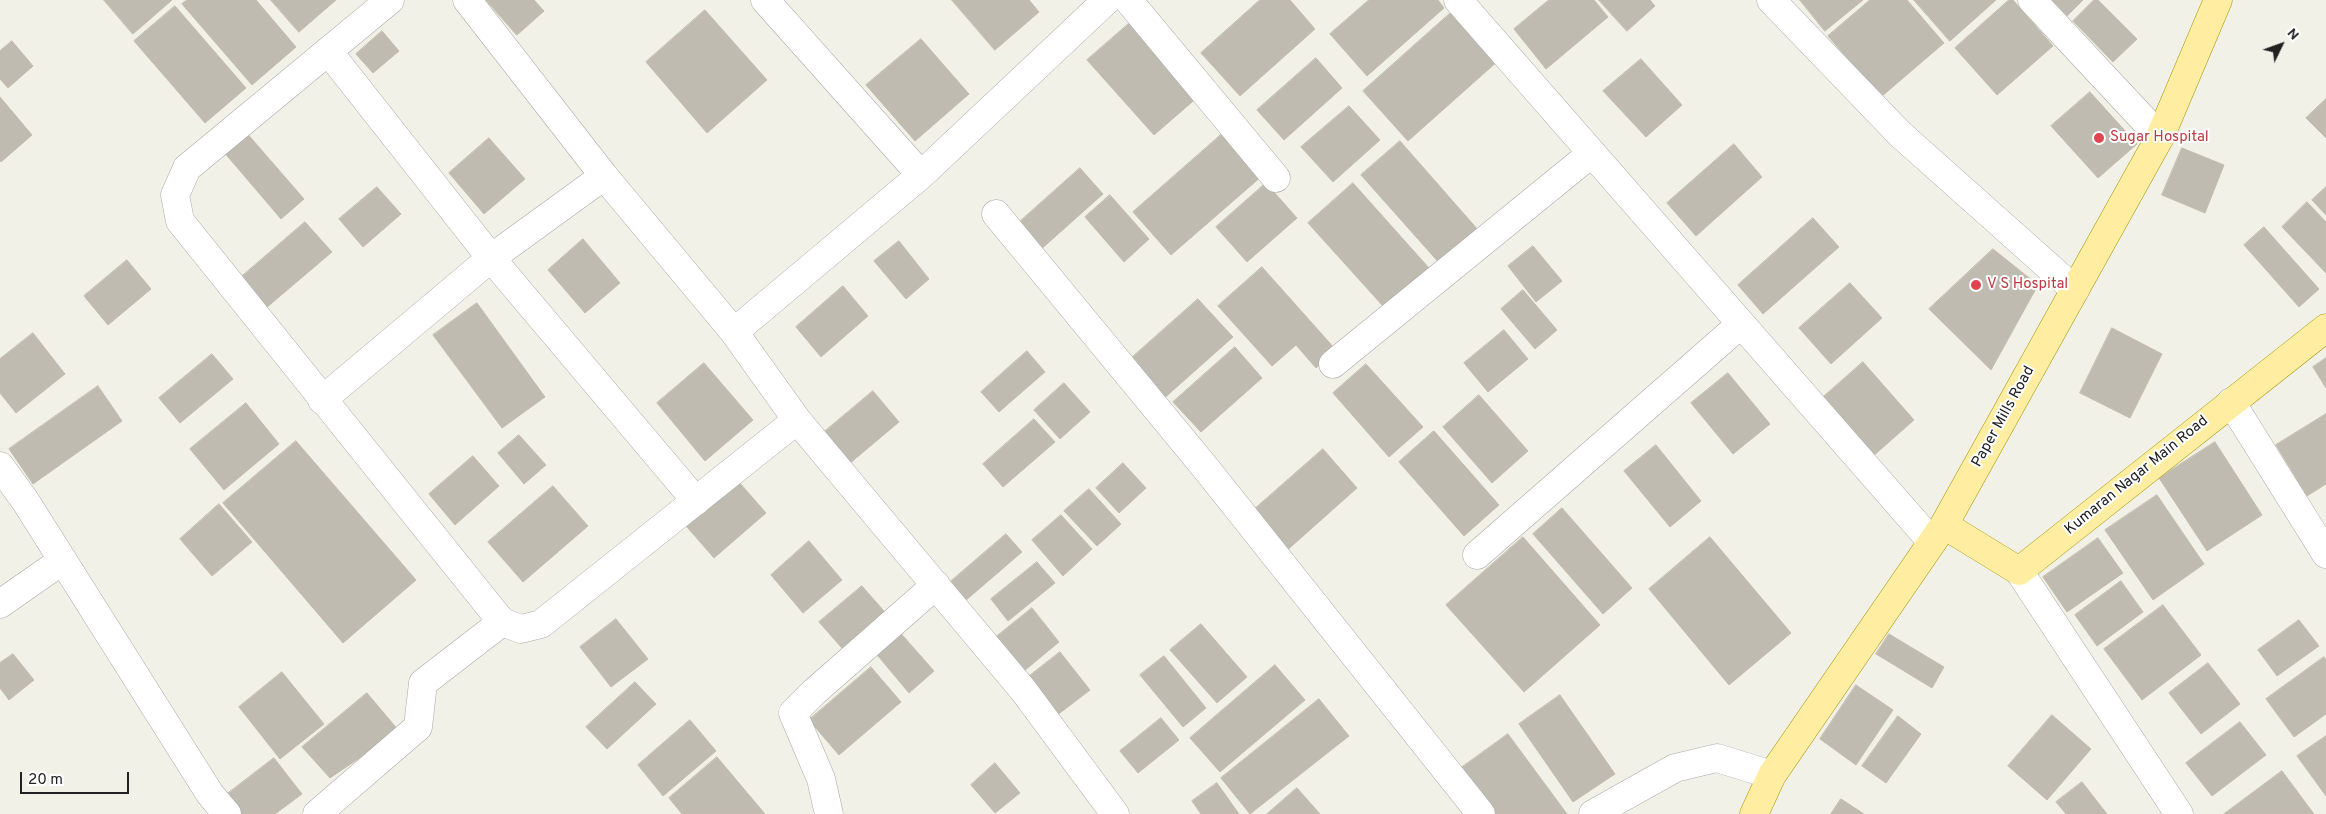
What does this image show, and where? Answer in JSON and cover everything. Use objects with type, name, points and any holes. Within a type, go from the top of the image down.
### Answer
[{"type":"main road","name":"Paper Mills Road","points":[[1754,814],[1772,775],[1938,534],[2160,137],[2218,0]]},
{"type":"main road","name":"Kumaran Nagar Main Road","points":[[2019,571],[2230,402],[2326,328]]},
{"type":"main road","points":[[1938,534],[2019,571]]},
{"type":"street","points":[[390,0],[187,168],[175,195],[180,221],[502,622],[521,629],[541,624],[798,420]]},
{"type":"street","points":[[467,0],[604,176],[734,332],[798,420],[1024,691],[1116,814]]},
{"type":"street","points":[[765,0],[921,175]]},
{"type":"street","points":[[734,332],[921,175],[1107,0]]},
{"type":"street","points":[[1128,0],[1276,178]]},
{"type":"street","points":[[1458,0],[1741,324],[1938,534]]},
{"type":"street","points":[[1771,0],[1900,134],[2075,290]]},
{"type":"street","points":[[2032,0],[2160,137]]},
{"type":"street","points":[[328,51],[491,258],[696,501]]},
{"type":"street","points":[[1333,364],[1592,153]]},
{"type":"street","points":[[322,400],[491,258],[604,176]]},
{"type":"street","points":[[996,214],[1208,471],[1481,814]]},
{"type":"street","points":[[1477,555],[1741,324]]},
{"type":"street","points":[[2230,402],[2326,554]]},
{"type":"street","points":[[0,466],[26,502],[210,794],[227,814]]},
{"type":"street","points":[[0,604],[63,560]]},
{"type":"street","points":[[2019,571],[2179,814]]},
{"type":"street","points":[[829,814],[821,779],[793,713],[814,692],[936,585]]},
{"type":"street","points":[[317,814],[418,727],[423,683],[502,622]]},
{"type":"street","points":[[1593,814],[1675,768],[1717,758],[1772,775]]},
{"type":"building","points":[[104,0],[172,0],[133,34]]},
{"type":"building","points":[[187,0],[256,0],[296,47],[252,85],[182,4]]},
{"type":"building","points":[[271,0],[336,0],[299,32]]},
{"type":"building","points":[[486,0],[534,0],[544,11],[517,35]]},
{"type":"building","points":[[952,0],[1029,0],[1039,12],[995,50]]},
{"type":"building","points":[[1260,0],[1290,0],[1315,29],[1240,96],[1201,53]]},
{"type":"building","points":[[1369,0],[1438,0],[1444,8],[1367,76],[1330,34]]},
{"type":"building","points":[[1549,0],[1594,0],[1608,17],[1546,69],[1514,29]]},
{"type":"building","points":[[1599,0],[1650,0],[1655,6],[1627,31]]},
{"type":"building","points":[[1800,0],[1863,0],[1825,31]]},
{"type":"building","points":[[1870,0],[1907,0],[1944,43],[1881,97],[1828,36]]},
{"type":"building","points":[[1914,0],[1996,0],[1950,41]]},
{"type":"building","points":[[2009,0],[2013,0],[2053,46],[1997,95],[1955,48]]},
{"type":"building","points":[[2051,0],[2083,0],[2067,16]]},
{"type":"building","points":[[2094,0],[2098,0],[2137,39],[2113,62],[2073,21]]},
{"type":"building","points":[[175,6],[246,88],[205,123],[134,41]]},
{"type":"building","points":[[1455,9],[1499,60],[1408,141],[1363,91]]},
{"type":"building","points":[[705,10],[767,80],[707,133],[646,62]]},
{"type":"building","points":[[1133,20],[1199,96],[1154,135],[1087,60]]},
{"type":"building","points":[[382,31],[399,51],[373,73],[356,54]]},
{"type":"building","points":[[921,39],[969,94],[915,141],[866,85]]},
{"type":"building","points":[[12,41],[33,66],[8,88],[0,79],[0,51]]},
{"type":"building","points":[[1316,58],[1342,88],[1284,140],[1257,110]]},
{"type":"building","points":[[1641,59],[1682,105],[1646,137],[1603,91]]},
{"type":"building","points":[[2090,92],[2137,144],[2098,178],[2051,126]]},
{"type":"building","points":[[0,97],[32,135],[1,162],[0,161]]},
{"type":"building","points":[[2326,99],[2326,138],[2306,118]]},
{"type":"building","points":[[1349,106],[1380,140],[1333,182],[1301,147]]},
{"type":"building","points":[[245,131],[304,199],[281,219],[223,151]]},
{"type":"building","points":[[1223,133],[1262,176],[1171,255],[1133,212]]},
{"type":"building","points":[[489,138],[525,179],[484,214],[449,173]]},
{"type":"building","points":[[1400,141],[1479,231],[1441,265],[1361,175]]},
{"type":"building","points":[[1734,144],[1762,177],[1696,236],[1667,203]]},
{"type":"building","points":[[2182,148],[2224,165],[2205,213],[2162,195]]},
{"type":"building","points":[[1080,168],[1103,194],[1038,252],[1015,226]]},
{"type":"building","points":[[1266,183],[1297,218],[1247,262],[1216,227]]},
{"type":"building","points":[[1353,183],[1437,277],[1392,316],[1308,223]]},
{"type":"building","points":[[377,187],[401,214],[363,247],[339,219]]},
{"type":"building","points":[[2326,187],[2326,215],[2312,200]]},
{"type":"building","points":[[1110,195],[1149,239],[1124,262],[1085,217]]},
{"type":"building","points":[[2307,202],[2326,222],[2326,273],[2282,227]]},
{"type":"building","points":[[1813,218],[1839,247],[1763,314],[1738,285]]},
{"type":"building","points":[[305,222],[332,252],[266,308],[240,278]]},
{"type":"building","points":[[2264,227],[2319,289],[2299,307],[2244,245]]},
{"type":"building","points":[[583,239],[620,283],[585,313],[548,270]]},
{"type":"building","points":[[899,241],[929,279],[906,299],[874,261]]},
{"type":"building","points":[[1533,246],[1562,281],[1536,302],[1508,266]]},
{"type":"building","points":[[1993,249],[2038,285],[1991,370],[1929,309]]},
{"type":"building","points":[[127,260],[151,289],[108,325],[84,296]]},
{"type":"building","points":[[1262,267],[1336,350],[1316,368],[1296,345],[1272,366],[1218,306]]},
{"type":"building","points":[[1850,283],[1882,318],[1831,364],[1799,328]]},
{"type":"building","points":[[843,286],[868,316],[821,357],[796,327]]},
{"type":"building","points":[[1523,290],[1557,330],[1535,349],[1501,309]]},
{"type":"building","points":[[1198,299],[1233,337],[1161,401],[1127,362]]},
{"type":"building","points":[[477,303],[545,397],[502,428],[433,335]]},
{"type":"building","points":[[2112,328],[2162,354],[2130,418],[2080,393]]},
{"type":"building","points":[[1504,330],[1528,359],[1488,392],[1464,363]]},
{"type":"building","points":[[33,333],[65,374],[16,413],[0,393],[0,359]]},
{"type":"building","points":[[1235,347],[1262,378],[1201,432],[1173,402]]},
{"type":"building","points":[[1027,351],[1045,372],[999,412],[981,392]]},
{"type":"building","points":[[212,354],[233,379],[180,423],[159,398]]},
{"type":"building","points":[[2326,358],[2326,388],[2313,367]]},
{"type":"building","points":[[1863,362],[1914,420],[1872,457],[1821,399]]},
{"type":"building","points":[[704,363],[753,420],[705,461],[657,403]]},
{"type":"building","points":[[1366,364],[1423,427],[1389,457],[1333,393]]},
{"type":"building","points":[[1728,373],[1770,424],[1733,454],[1691,403]]},
{"type":"building","points":[[1064,383],[1090,412],[1060,439],[1034,410]]},
{"type":"building","points":[[98,386],[122,421],[33,484],[9,449]]},
{"type":"building","points":[[873,391],[899,422],[849,464],[823,433]]},
{"type":"building","points":[[1479,395],[1528,451],[1492,483],[1443,427]]},
{"type":"building","points":[[246,403],[279,444],[224,490],[190,449]]},
{"type":"building","points":[[2326,414],[2326,484],[2307,496],[2276,445]]},
{"type":"building","points":[[1034,419],[1055,442],[1003,487],[983,464]]},
{"type":"building","points":[[1434,431],[1499,505],[1464,536],[1399,462]]},
{"type":"building","points":[[519,435],[546,465],[524,484],[498,453]]},
{"type":"building","points":[[296,441],[416,580],[343,643],[223,503]]},
{"type":"building","points":[[2215,442],[2262,515],[2207,551],[2159,478]]},
{"type":"building","points":[[1656,445],[1701,501],[1670,527],[1624,471]]},
{"type":"building","points":[[1323,449],[1357,488],[1284,553],[1249,514]]},
{"type":"building","points":[[473,456],[499,486],[455,525],[429,494]]},
{"type":"building","points":[[1123,463],[1146,488],[1119,513],[1096,488]]},
{"type":"building","points":[[732,474],[766,513],[714,558],[680,519]]},
{"type":"building","points":[[553,486],[588,526],[523,582],[488,542]]},
{"type":"building","points":[[1089,489],[1121,524],[1097,546],[1064,511]]},
{"type":"building","points":[[2157,495],[2204,564],[2153,600],[2105,530]]},
{"type":"building","points":[[219,504],[252,542],[212,576],[180,539]]},
{"type":"building","points":[[1562,508],[1632,588],[1603,614],[1533,534]]},
{"type":"building","points":[[1061,515],[1092,549],[1063,576],[1032,540]]},
{"type":"building","points":[[1006,534],[1022,552],[965,601],[949,583]]},
{"type":"building","points":[[1523,537],[1600,625],[1524,692],[1446,605]]},
{"type":"building","points":[[1710,537],[1791,633],[1729,685],[1649,589]]},
{"type":"building","points":[[2098,538],[2123,573],[2067,612],[2043,577]]},
{"type":"building","points":[[809,541],[842,580],[803,613],[771,575]]},
{"type":"building","points":[[1037,562],[1055,583],[1008,621],[991,599]]},
{"type":"building","points":[[2121,581],[2143,612],[2097,646],[2075,615]]},
{"type":"building","points":[[862,586],[890,618],[848,655],[819,622]]},
{"type":"building","points":[[2163,605],[2201,655],[2142,700],[2104,649]]},
{"type":"building","points":[[1032,608],[1059,642],[1024,671],[996,637]]},
{"type":"building","points":[[616,619],[648,659],[611,687],[580,647]]},
{"type":"building","points":[[2299,620],[2319,646],[2277,676],[2258,650]]},
{"type":"building","points":[[1201,624],[1247,677],[1217,703],[1170,650]]},
{"type":"building","points":[[897,629],[934,671],[909,693],[873,650]]},
{"type":"building","points":[[1889,634],[1944,667],[1932,688],[1876,654]]},
{"type":"building","points":[[1060,652],[1090,690],[1056,716],[1027,678]]},
{"type":"building","points":[[13,654],[34,680],[9,700],[0,688],[0,663]]},
{"type":"building","points":[[1164,656],[1206,708],[1183,727],[1140,675]]},
{"type":"building","points":[[2324,657],[2326,660],[2326,714],[2294,737],[2266,699]]},
{"type":"building","points":[[2208,663],[2240,704],[2201,734],[2169,693]]},
{"type":"building","points":[[1275,665],[1305,700],[1220,772],[1190,738]]},
{"type":"building","points":[[871,667],[901,702],[839,755],[809,720]]},
{"type":"building","points":[[282,672],[324,724],[280,759],[239,707]]},
{"type":"building","points":[[635,682],[656,704],[607,749],[586,727]]},
{"type":"building","points":[[1856,685],[1893,710],[1856,765],[1820,739]]},
{"type":"building","points":[[367,693],[399,731],[330,778],[302,747]]},
{"type":"building","points":[[1560,695],[1615,774],[1573,802],[1519,724]]},
{"type":"building","points":[[1319,699],[1349,736],[1250,814],[1221,778]]},
{"type":"building","points":[[2052,715],[2091,749],[2047,800],[2008,766]]},
{"type":"building","points":[[1898,716],[1921,734],[1886,783],[1862,766]]},
{"type":"building","points":[[1161,718],[1179,740],[1138,773],[1120,751]]},
{"type":"building","points":[[690,720],[716,751],[663,796],[638,765]]},
{"type":"building","points":[[2240,722],[2266,755],[2212,796],[2186,763]]},
{"type":"building","points":[[1508,734],[1567,814],[1495,814],[1461,768]]},
{"type":"building","points":[[2326,736],[2326,796],[2297,756]]},
{"type":"building","points":[[717,757],[765,814],[682,814],[669,798]]},
{"type":"building","points":[[274,758],[302,794],[275,814],[234,814],[222,798]]},
{"type":"building","points":[[995,763],[1020,793],[995,813],[971,785]]},
{"type":"building","points":[[2282,771],[2314,814],[2224,814]]},
{"type":"building","points":[[2082,782],[2107,814],[2066,814],[2056,802]]},
{"type":"building","points":[[1217,783],[1239,814],[1201,814],[1192,801]]},
{"type":"building","points":[[1297,788],[1320,814],[1267,814]]},
{"type":"building","points":[[1841,799],[1864,814],[1831,814]]},
{"type":"place","name":"Sugar Hospital","points":[[2099,138]]},
{"type":"place","name":"V S Hospital","points":[[1976,285]]}]
